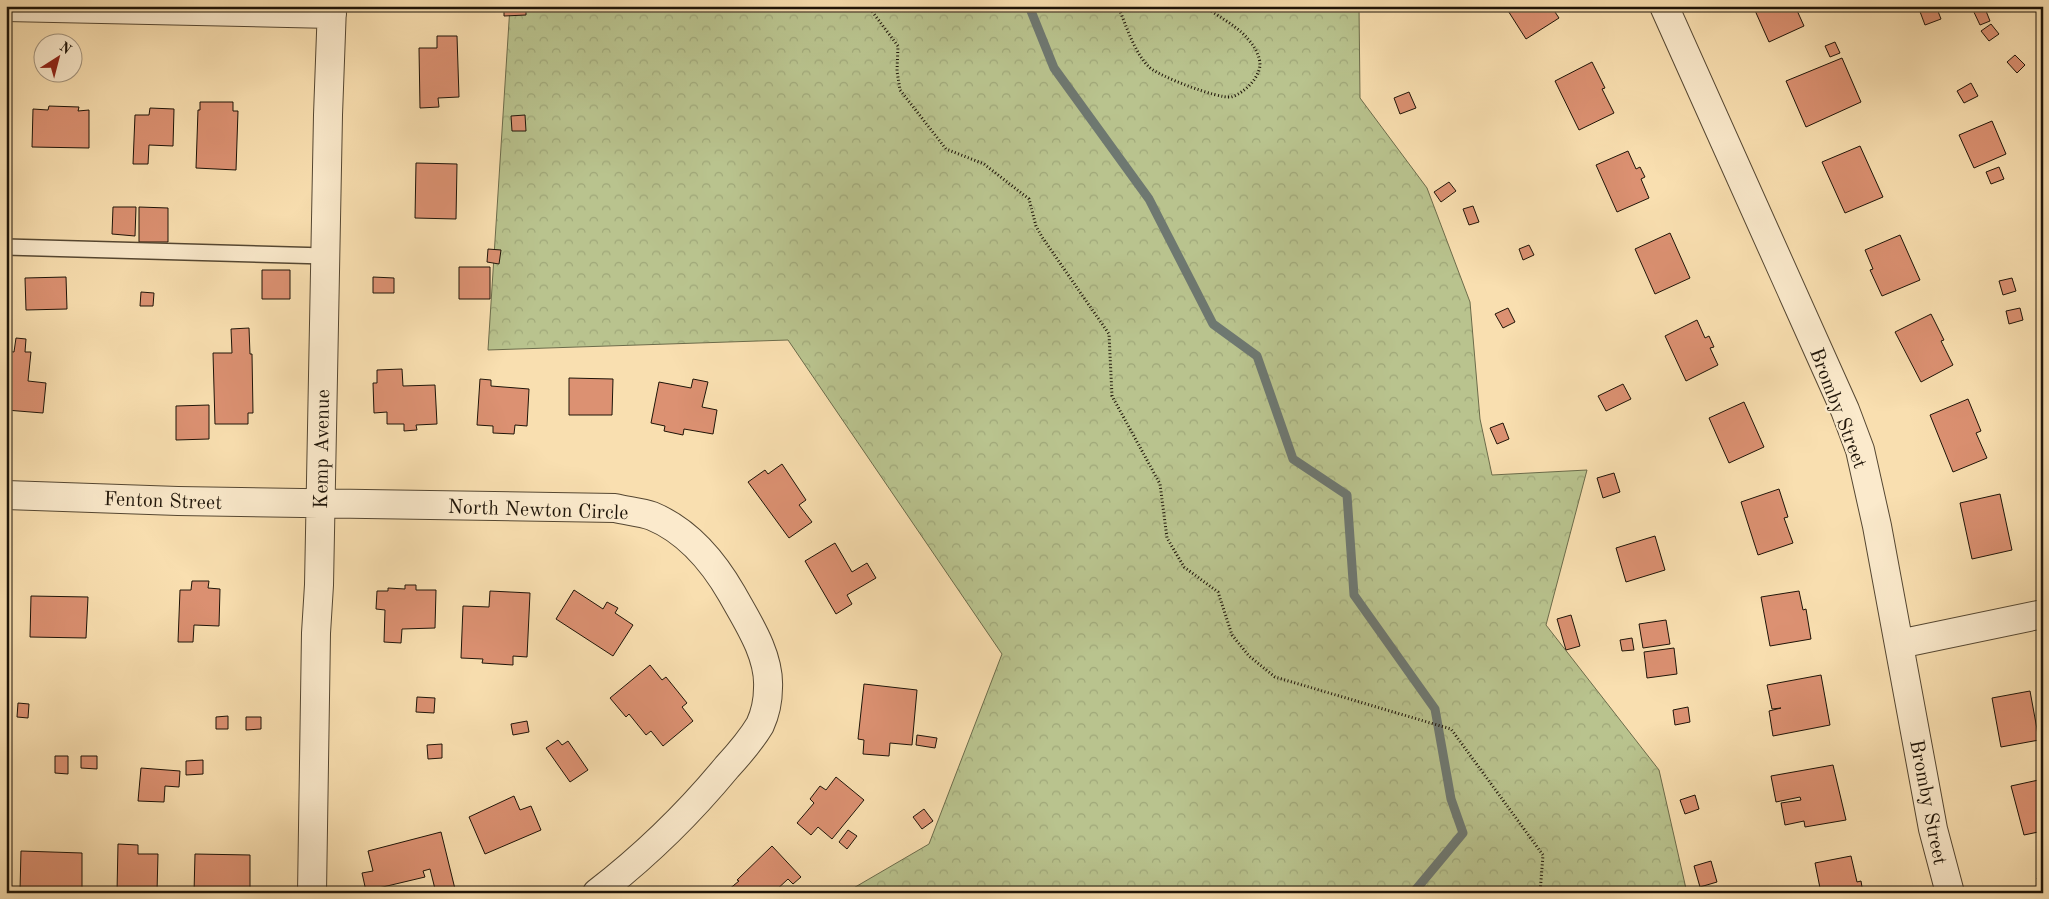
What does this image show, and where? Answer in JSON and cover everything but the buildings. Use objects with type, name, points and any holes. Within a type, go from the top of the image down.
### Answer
[{"type":"street","name":"Bromby Street","points":[[1664,6],[1844,410],[1860,450],[1877,526],[1933,829],[1950,893]]},
{"type":"street","points":[[6,7],[332,10]]},
{"type":"street","name":"Kemp Avenue","points":[[312,893],[316,633],[332,10]]},
{"type":"street","name":"Fenton Street","points":[[6,495],[169,501],[320,503]]},
{"type":"street","name":"North Newton Circle","points":[[320,503],[615,508],[651,516],[681,532],[696,544],[722,577],[752,630],[765,664],[769,687],[765,710],[760,724],[750,740],[715,782],[667,832],[597,893]]},
{"type":"street","points":[[1899,644],[2043,614]]},
{"type":"lane","points":[[6,247],[325,256]]},
{"type":"path","points":[[868,6],[898,46],[900,90],[946,149],[984,164],[1029,199],[1036,226],[1042,237],[1109,334],[1112,396],[1160,484],[1167,538],[1184,567],[1218,592],[1232,635],[1249,656],[1274,677],[1451,729],[1544,855],[1540,893]]},
{"type":"path","points":[[1118,6],[1133,42],[1150,68],[1188,87],[1230,97],[1247,89],[1256,75],[1260,65],[1256,50],[1246,36],[1204,6]]},
{"type":"green space","points":[[510,6],[1359,6],[1360,98],[1427,188],[1470,302],[1480,419],[1492,475],[1587,470],[1546,625],[1659,770],[1687,893],[845,893],[929,844],[1002,654],[788,340],[488,350]]},
{"type":"waterway","points":[[1029,6],[1054,68],[1149,199],[1213,324],[1257,356],[1293,459],[1347,495],[1354,595],[1435,709],[1451,799],[1463,833],[1413,893]]}]
